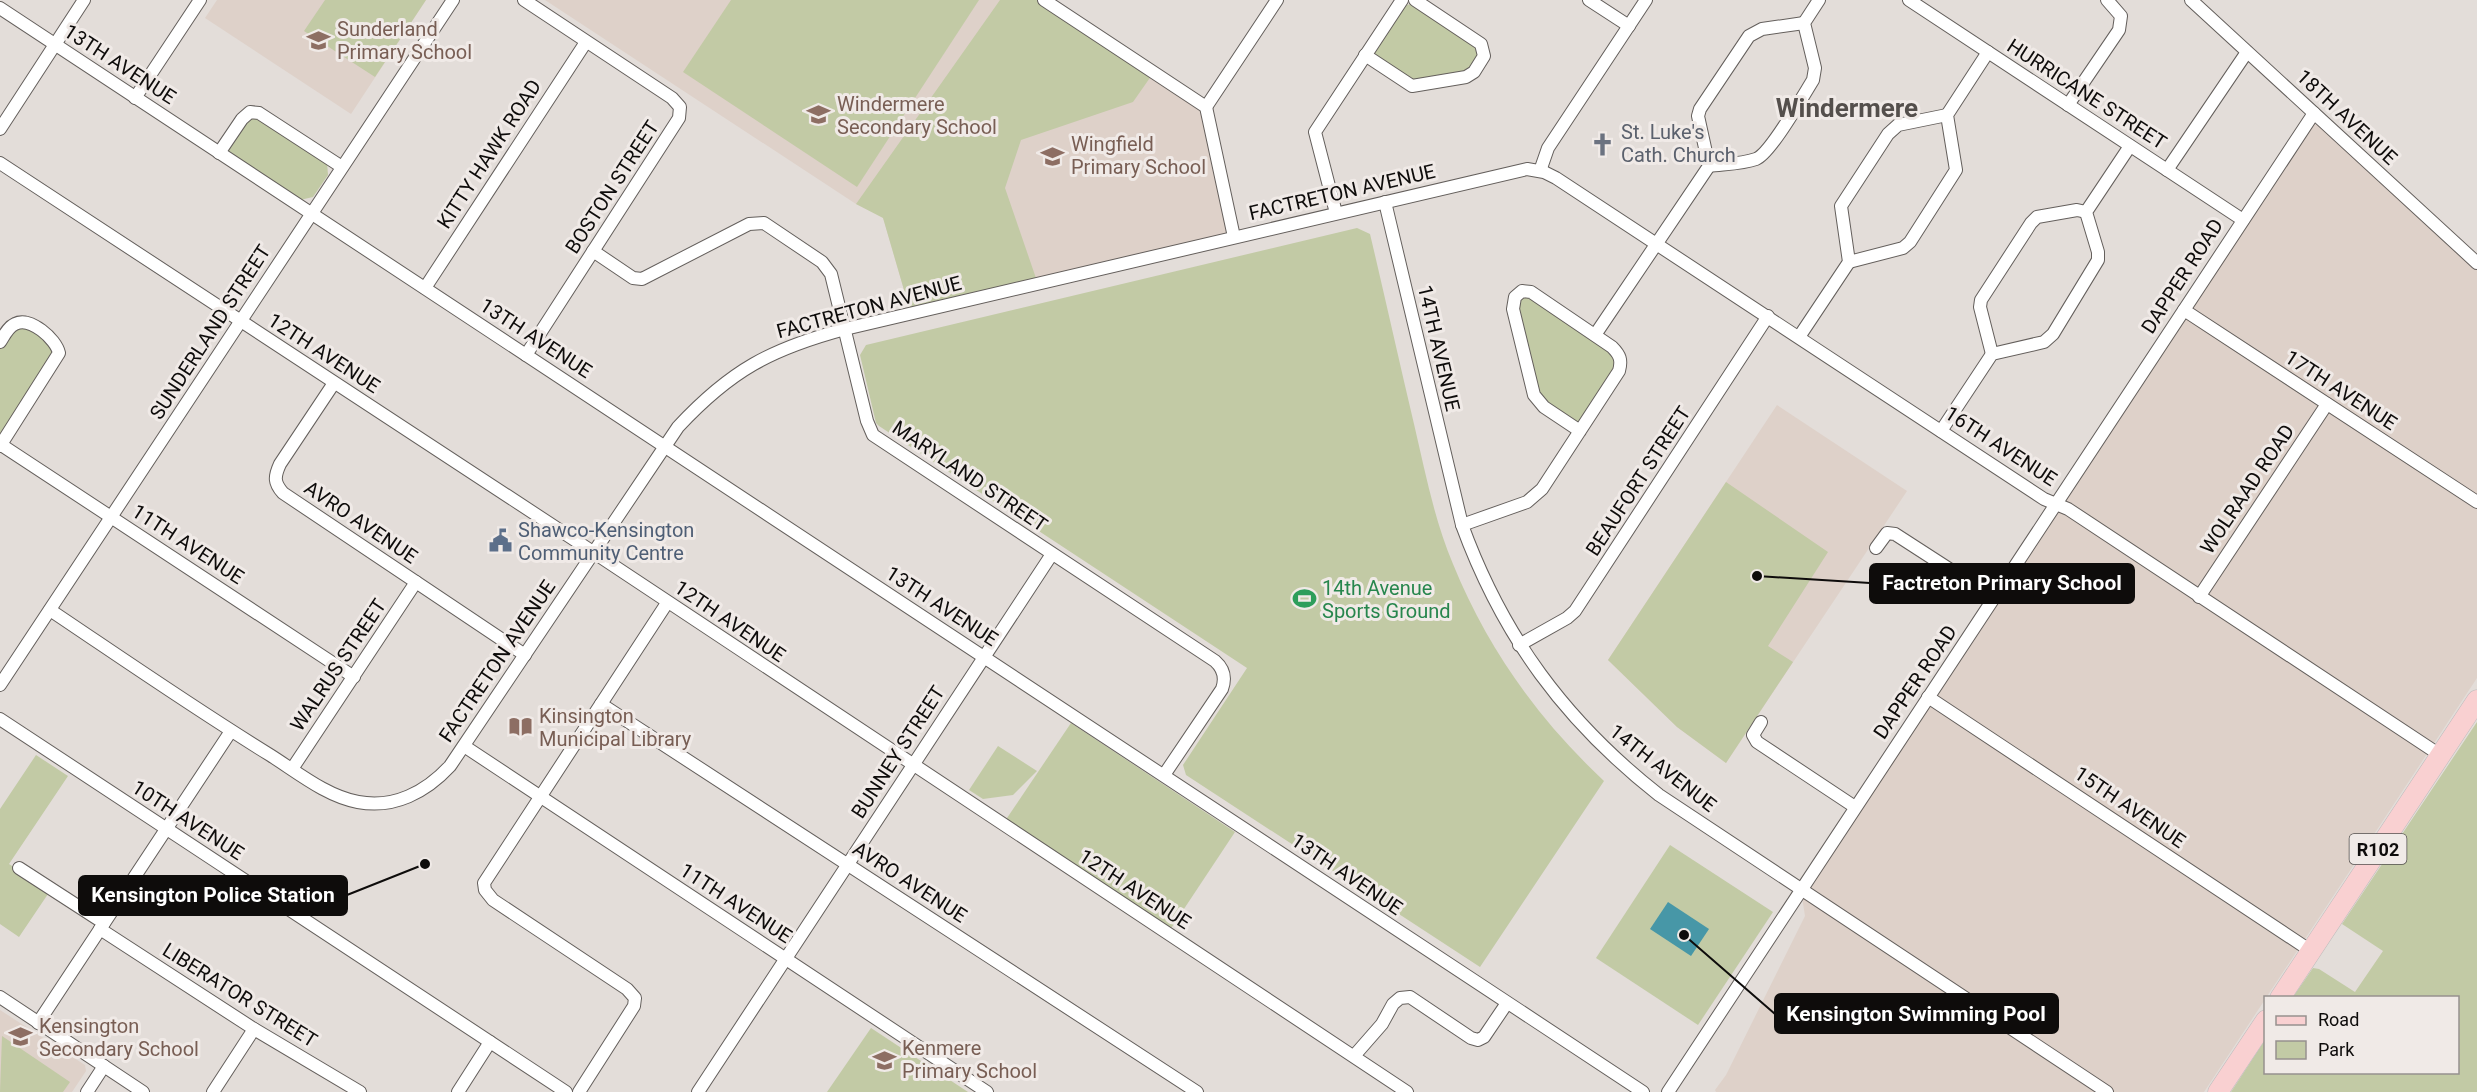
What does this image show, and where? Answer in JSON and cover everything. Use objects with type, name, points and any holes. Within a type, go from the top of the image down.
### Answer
[{"type":"main road","name":"R102","points":[[2281,996],[2477,700]]},
{"type":"main road","points":[[2218,1092],[2264,1022]]},
{"type":"street","points":[[0,129],[84,0]]},
{"type":"street","points":[[135,98],[200,0]]},
{"type":"street","name":"SUNDERLAND STREET","points":[[0,685],[453,0]]},
{"type":"street","name":"BOSTON STREET","points":[[524,0],[672,98],[680,107],[679,118],[526,354]]},
{"type":"street","points":[[1044,0],[1206,107],[1234,237]]},
{"type":"street","points":[[1206,107],[1277,0]]},
{"type":"street","points":[[1336,213],[1315,132],[1401,0]]},
{"type":"street","points":[[1365,55],[1412,86],[1467,77],[1474,72],[1484,56],[1481,44],[1415,0]]},
{"type":"street","points":[[1588,0],[1629,26]]},
{"type":"street","points":[[1540,171],[1548,148],[1646,0]]},
{"type":"street","points":[[1595,335],[1709,166],[1698,116],[1700,109],[1749,36],[1762,29],[1804,22],[1819,0]]},
{"type":"street","name":"HURRICANE STREET","points":[[1909,0],[2242,220]]},
{"type":"street","points":[[2068,105],[2119,30],[2121,16],[2107,0]]},
{"type":"street","name":"18TH AVENUE","points":[[2191,0],[2477,263]]},
{"type":"street","name":"13TH AVENUE","points":[[0,8],[1643,1092]]},
{"type":"street","points":[[1709,166],[1755,160],[1763,155],[1776,137],[1813,80],[1815,68],[1804,22]]},
{"type":"street","name":"KITTY HAWK ROAD","points":[[425,288],[586,42]]},
{"type":"street","points":[[1799,337],[1849,262],[1903,248],[1910,242],[1956,170],[1947,115],[1988,52]]},
{"type":"street","points":[[2167,170],[2247,52]]},
{"type":"street","points":[[219,153],[242,119],[250,112],[259,113],[342,167]]},
{"type":"street","name":"DAPPER ROAD","points":[[1668,1092],[2314,113]]},
{"type":"street","points":[[1849,262],[1841,207],[1882,142],[1898,125],[1947,115]]},
{"type":"street","points":[[2086,212],[2130,146]]},
{"type":"street","name":"12TH AVENUE","points":[[0,163],[593,552],[912,766],[1407,1092]]},
{"type":"street","name":"FACTRETON AVENUE","points":[[50,610],[231,731],[341,798],[359,802],[391,802],[409,797],[438,778],[450,766],[664,446],[692,412],[725,382],[777,351],[803,340],[845,329],[1517,170],[1540,171]]},
{"type":"street","name":"16TH AVENUE","points":[[1540,171],[1556,178],[1657,243],[2044,499],[2068,509],[2440,755]]},
{"type":"street","name":"14TH AVENUE","points":[[1385,202],[1462,525],[1479,570],[1519,645],[1576,720],[1621,765],[1688,815],[2107,1092]]},
{"type":"street","points":[[1992,354],[1980,307],[1985,291],[2037,217],[2077,210],[2086,212]]},
{"type":"street","points":[[1941,431],[1992,354],[2044,342],[2053,334],[2098,260],[2098,252],[2086,212]]},
{"type":"street","name":"MARYLAND STREET","points":[[593,251],[633,278],[642,279],[749,224],[764,223],[828,267],[867,421],[873,435],[1215,662],[1222,669],[1224,678],[1222,688],[1164,775]]},
{"type":"street","points":[[1462,525],[1527,502],[1542,489],[1580,431],[1619,371],[1622,364],[1618,353],[1595,335],[1531,292],[1522,291],[1513,302],[1534,395],[1538,402],[1580,431]]},
{"type":"street","name":"17TH AVENUE","points":[[2184,310],[2477,502]]},
{"type":"street","name":"BEAUFORT STREET","points":[[1519,645],[1568,618],[1575,611],[1768,316]]},
{"type":"street","name":"11TH AVENUE","points":[[0,342],[14,324],[23,321],[54,340],[59,353],[0,445],[354,676]]},
{"type":"street","name":"AVRO AVENUE","points":[[334,383],[280,464],[275,478],[277,486],[284,494],[525,655]]},
{"type":"street","name":"WOLRAAD ROAD","points":[[2199,597],[2327,404]]},
{"type":"street","points":[[1876,548],[1887,533],[1895,534],[1994,598]]},
{"type":"street","name":"BUNNEY STREET","points":[[698,1092],[1052,554]]},
{"type":"street","name":"WALRUS STREET","points":[[292,769],[417,582]]},
{"type":"street","points":[[579,1092],[636,1003],[635,998],[627,989],[493,900],[485,890],[484,883],[667,603]]},
{"type":"street","name":"15TH AVENUE","points":[[1928,697],[2311,951]]},
{"type":"street","name":"AVRO AVENUE","points":[[601,704],[1197,1092]]},
{"type":"street","name":"10TH AVENUE","points":[[0,719],[490,1042],[560,1091]]},
{"type":"street","points":[[1761,722],[1754,735],[1757,742],[1856,807]]},
{"type":"street","points":[[38,1023],[231,731]]},
{"type":"street","name":"11TH AVENUE","points":[[464,746],[987,1092]]},
{"type":"street","name":"LIBERATOR STREET","points":[[19,868],[254,1029],[360,1092]]},
{"type":"street","points":[[0,997],[143,1092]]},
{"type":"street","points":[[1354,1056],[1382,1024],[1393,1004],[1400,998],[1410,998],[1475,1040],[1484,1037],[1508,1004]]},
{"type":"street","points":[[213,1092],[254,1029]]},
{"type":"street","points":[[458,1092],[490,1042]]},
{"type":"street","points":[[87,1092],[104,1066]]},
{"type":"shaded area","name":"Sunderland Primary School","points":[[217,0],[426,0],[351,114],[205,18]]},
{"type":"shaded area","name":"Wingfield Primary School","points":[[545,0],[1044,0],[1206,107],[1234,237],[911,314],[883,217],[856,204]]},
{"type":"shaded area","points":[[2314,113],[2477,268],[2477,678],[2267,996],[2264,996],[2264,1001],[2204,1092],[1716,1092],[1805,916],[1801,890]]},
{"type":"shaded area","points":[[1777,405],[1907,491],[1726,763],[1677,727],[1608,660]]},
{"type":"shaded area","name":"Kensington Secondary School","points":[[0,1010],[85,1065],[86,1071],[72,1092],[0,1092]]},
{"type":"green space","points":[[325,0],[426,0],[375,77],[304,31]]},
{"type":"green space","name":"Windermere Secondary School","points":[[731,0],[979,0],[857,187],[683,72]]},
{"type":"green space","points":[[1000,0],[1044,0],[1154,72],[1133,102],[1021,140],[1005,188],[1038,284],[911,314],[883,218],[856,204]]},
{"type":"green space","points":[[1412,4],[1476,45],[1480,53],[1470,70],[1417,83],[1376,57],[1374,50],[1406,5]]},
{"type":"green space","points":[[257,117],[327,162],[328,175],[313,197],[300,200],[230,154],[227,148],[246,119]]},
{"type":"green space","name":"14th Avenue Sports Ground","points":[[1357,228],[1370,234],[1430,495],[1453,564],[1482,625],[1516,681],[1557,733],[1604,781],[1480,967],[1186,775],[1183,765],[1247,668],[879,426],[876,423],[860,355],[866,345]]},
{"type":"green space","points":[[1523,297],[1529,297],[1610,350],[1617,363],[1579,421],[1575,422],[1540,400],[1517,304]]},
{"type":"green space","points":[[23,321],[59,353],[0,446],[0,342]]},
{"type":"green space","points":[[1726,482],[1828,552],[1768,646],[1793,662],[1726,763],[1677,727],[1608,660]]},
{"type":"green space","points":[[2477,722],[2477,1092],[2231,1092],[2264,1042],[2264,1074],[2459,1074],[2459,996],[2294,996],[2313,968],[2319,969],[2355,992],[2383,951],[2342,924]]},
{"type":"green space","points":[[1071,723],[1235,832],[1170,930],[1005,821]]},
{"type":"green space","points":[[998,746],[1037,771],[1013,795],[983,799],[969,790]]},
{"type":"green space","points":[[36,755],[68,776],[9,864],[50,891],[19,937],[0,924],[0,809]]},
{"type":"green space","points":[[1670,845],[1773,912],[1698,1025],[1596,958]]},
{"type":"green space","name":"Kenmere Primary School","points":[[871,1028],[968,1092],[827,1092]]},
{"type":"green space","points":[[2,1036],[70,1082],[63,1092],[0,1092]]},
{"type":"water","points":[[1668,902],[1709,929],[1691,956],[1650,929]]},
{"type":"place","name":"Sunderland Primary School","points":[[319,41]]},
{"type":"place","name":"Windermere Secondary School","points":[[819,115]]},
{"type":"place","name":"St. Luke's Cath. Church","points":[[1603,144]]},
{"type":"place","name":"Wingfield Primary School","points":[[1053,156]]},
{"type":"place","name":"Shawco-Kensington Community Centre","points":[[500,541]]},
{"type":"place","name":"Factreton Primary School","points":[[1757,576]]},
{"type":"place","name":"14th Avenue Sports Ground","points":[[1304,599]]},
{"type":"place","name":"Kinsington Municipal Library","points":[[521,727]]},
{"type":"place","name":"Kensington Police Station","points":[[425,864]]},
{"type":"place","name":"Kensington Swimming Pool","points":[[1684,935]]},
{"type":"place","name":"Kensington Secondary School","points":[[21,1037]]},
{"type":"place","name":"Kenmere Primary School","points":[[884,1060]]},
{"type":"district","name":"Windermere","points":[[1847,108]]}]
